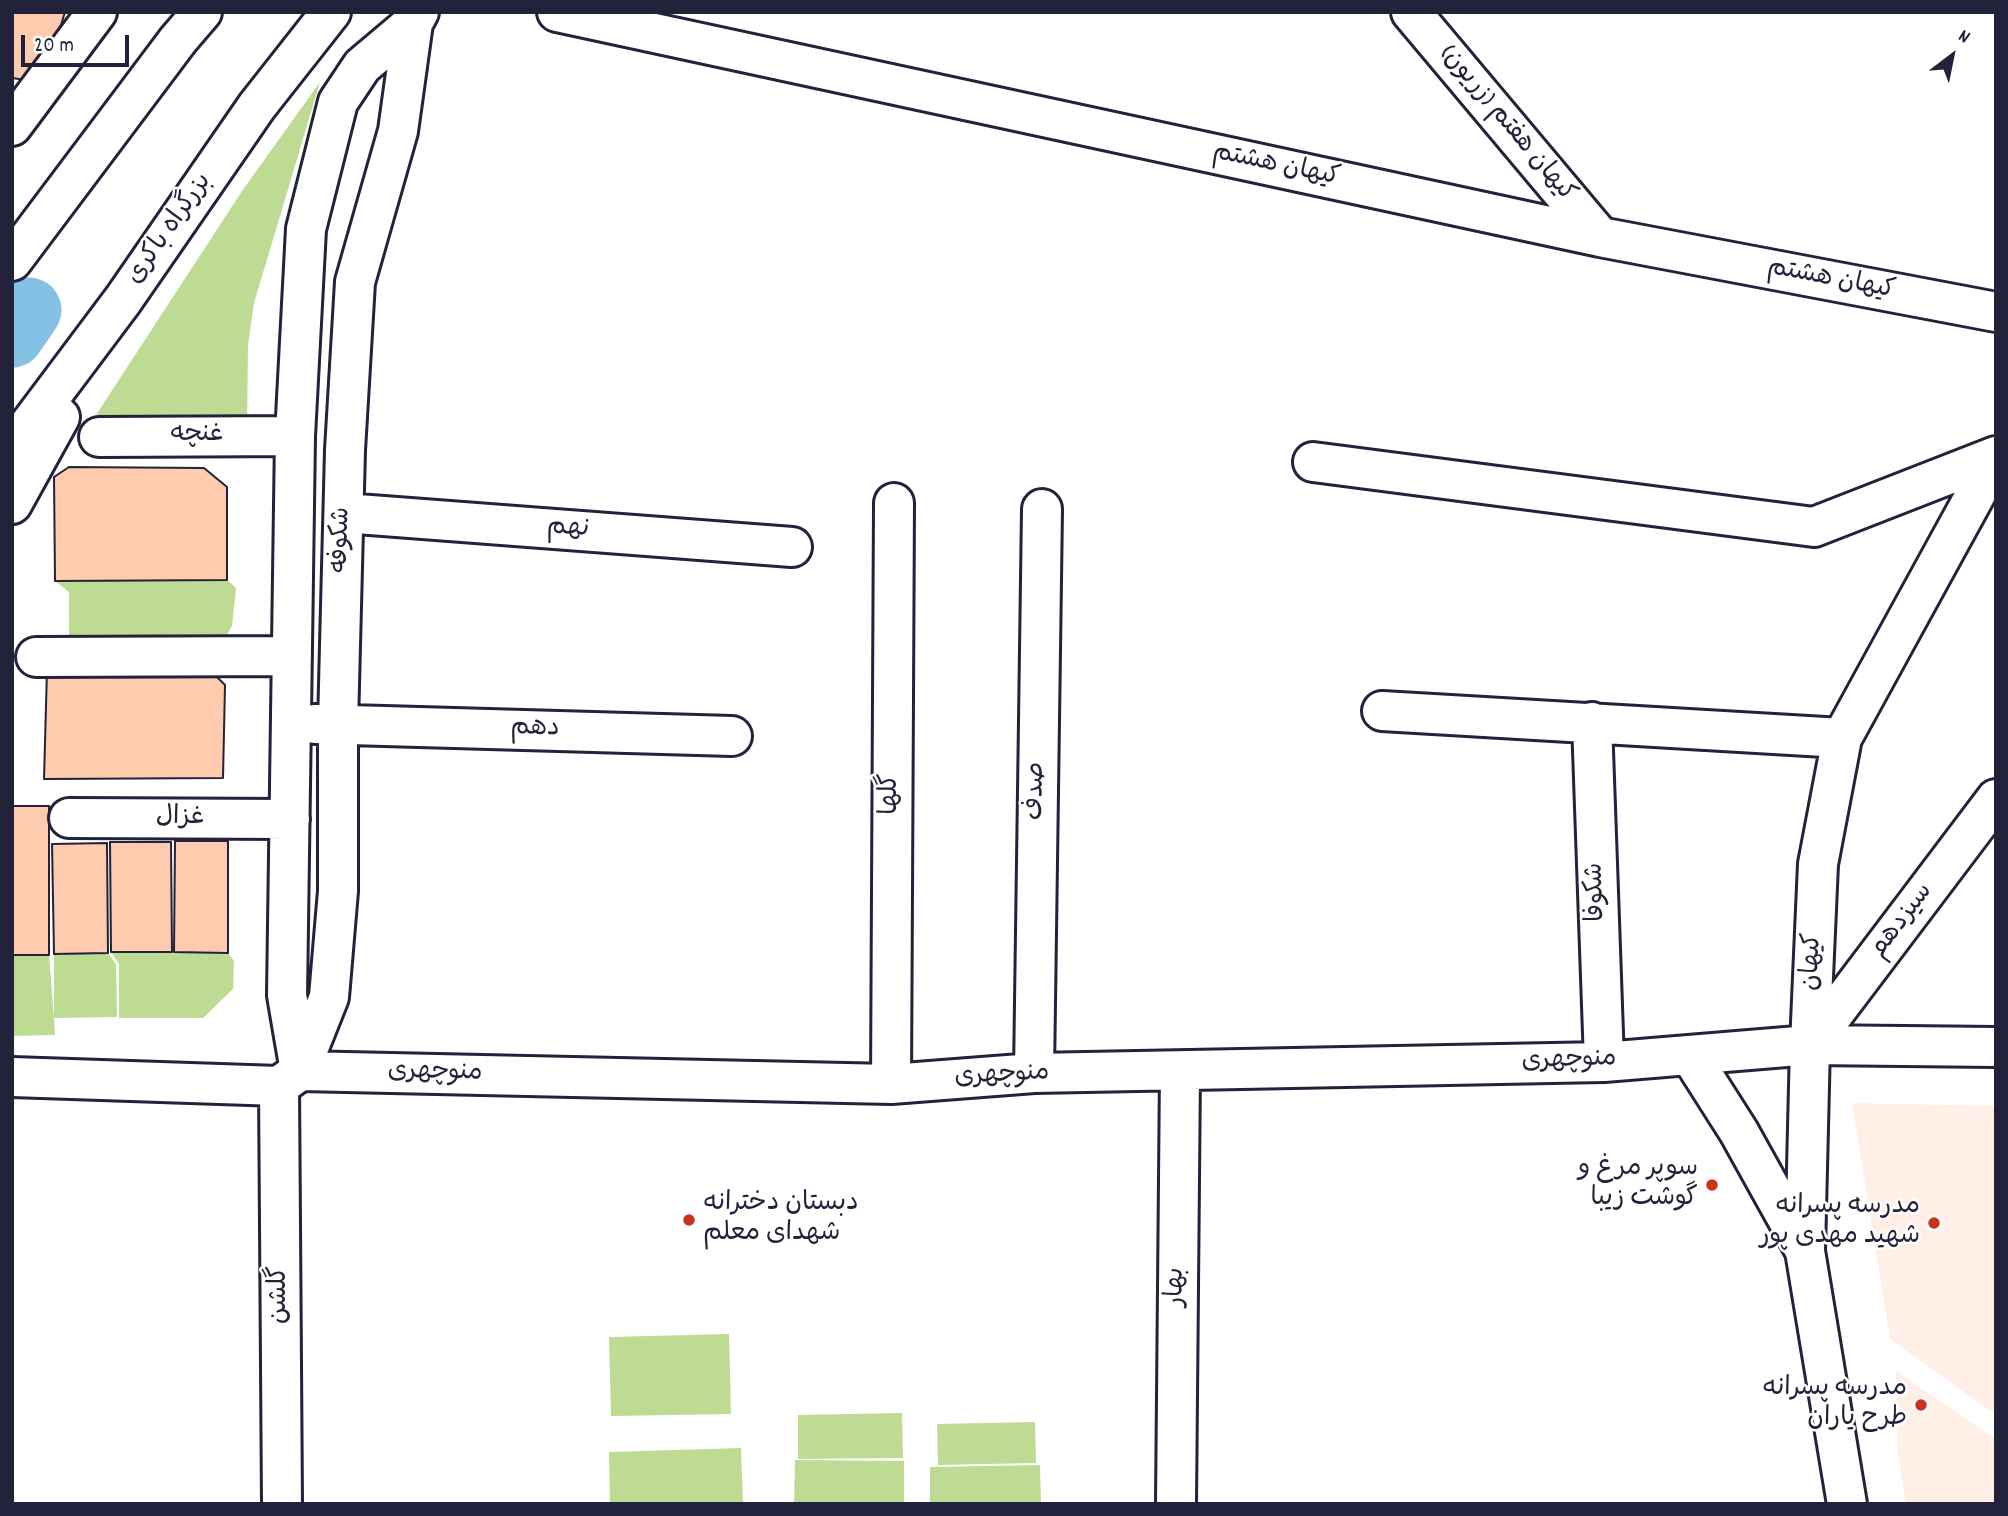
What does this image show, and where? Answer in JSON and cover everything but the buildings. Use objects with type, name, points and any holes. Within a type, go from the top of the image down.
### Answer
[{"type":"main road","points":[[12,126],[97,12]]},
{"type":"main road","points":[[12,261],[202,12]]},
{"type":"main road","name":"بزرگراه باکری","points":[[12,448],[123,300],[257,106],[331,12]]},
{"type":"main road","name":"کیهان هشتم","points":[[557,12],[1601,237],[1996,312]]},
{"type":"main road","name":"کیهان هفتم (زریون)","points":[[1411,12],[1601,237]]},
{"type":"main road","points":[[289,1078],[287,995],[295,436],[306,229],[338,102],[362,66],[416,18]]},
{"type":"main road","name":"شکوفه","points":[[289,1078],[329,997],[338,891],[338,724],[345,450],[355,282],[398,131],[416,18]]},
{"type":"main road","points":[[12,504],[123,300]]},
{"type":"main road","name":"غنچه","points":[[99,436],[295,436]]},
{"type":"main road","points":[[1313,461],[1814,527],[1996,457]]},
{"type":"main road","name":"کیهان","points":[[1847,1504],[1805,1251],[1818,863],[1842,738],[1996,457]]},
{"type":"main road","name":"گلها","points":[[891,1084],[894,503]]},
{"type":"main road","name":"صدف","points":[[1034,1073],[1042,509]]},
{"type":"main road","name":"نهم","points":[[344,513],[792,547]]},
{"type":"main road","points":[[36,657],[292,656]]},
{"type":"main road","points":[[1382,710],[1842,738]]},
{"type":"main road","name":"شکوفا","points":[[1592,722],[1604,1062]]},
{"type":"main road","name":"دهم","points":[[291,725],[338,724],[732,736]]},
{"type":"main road","name":"سیزدهم","points":[[1810,1045],[1996,799]]},
{"type":"main road","name":"غزال","points":[[69,818],[290,819]]},
{"type":"main road","name":"منوچهری","points":[[12,1077],[891,1084],[1034,1073],[1604,1062],[1810,1045],[1996,1047]]},
{"type":"main road","points":[[1690,1055],[1739,1132],[1805,1251]]},
{"type":"main road","name":"بهار","points":[[1176,1504],[1180,1071]]},
{"type":"main road","name":"گلشن","points":[[282,1504],[289,1078]]},
{"type":"shaded area","name":"مدرسه پسرانه شهید مهدی پور","points":[[1852,1103],[1996,1106],[1996,1415],[1890,1339]]},
{"type":"shaded area","name":"مدرسه پسرانه طرح یاران","points":[[1896,1371],[1996,1439],[1996,1504],[1906,1504],[1897,1448]]},
{"type":"green space","points":[[320,82],[254,303],[248,345],[247,430],[94,418],[242,191]]},
{"type":"green space","points":[[227,580],[236,588],[232,626],[226,636],[217,641],[69,644],[69,592],[55,581]]},
{"type":"green space","points":[[111,952],[228,953],[234,961],[233,989],[203,1018],[119,1018],[119,964]]},
{"type":"green space","points":[[108,953],[116,964],[117,1017],[54,1018],[54,954]]},
{"type":"green space","points":[[12,955],[49,955],[55,1035],[12,1036]]},
{"type":"green space","points":[[729,1334],[731,1414],[611,1416],[609,1337]]},
{"type":"green space","points":[[902,1413],[903,1458],[798,1459],[798,1415]]},
{"type":"green space","points":[[1035,1422],[1036,1463],[938,1465],[937,1424]]},
{"type":"green space","points":[[741,1448],[743,1504],[610,1504],[609,1452]]},
{"type":"green space","points":[[795,1460],[904,1461],[904,1504],[794,1504]]},
{"type":"green space","points":[[1040,1465],[1041,1504],[930,1504],[930,1467]]},
{"type":"waterway","points":[[12,335],[29,310]]},
{"type":"place","name":"سوپر مرغ و گوشت زیبا","points":[[1712,1185]]},
{"type":"place","name":"دبستان دخترانه شهدای معلم","points":[[689,1220]]},
{"type":"place","name":"مدرسه پسرانه شهید مهدی پور","points":[[1934,1223]]},
{"type":"place","name":"مدرسه پسرانه طرح یاران","points":[[1921,1405]]}]
